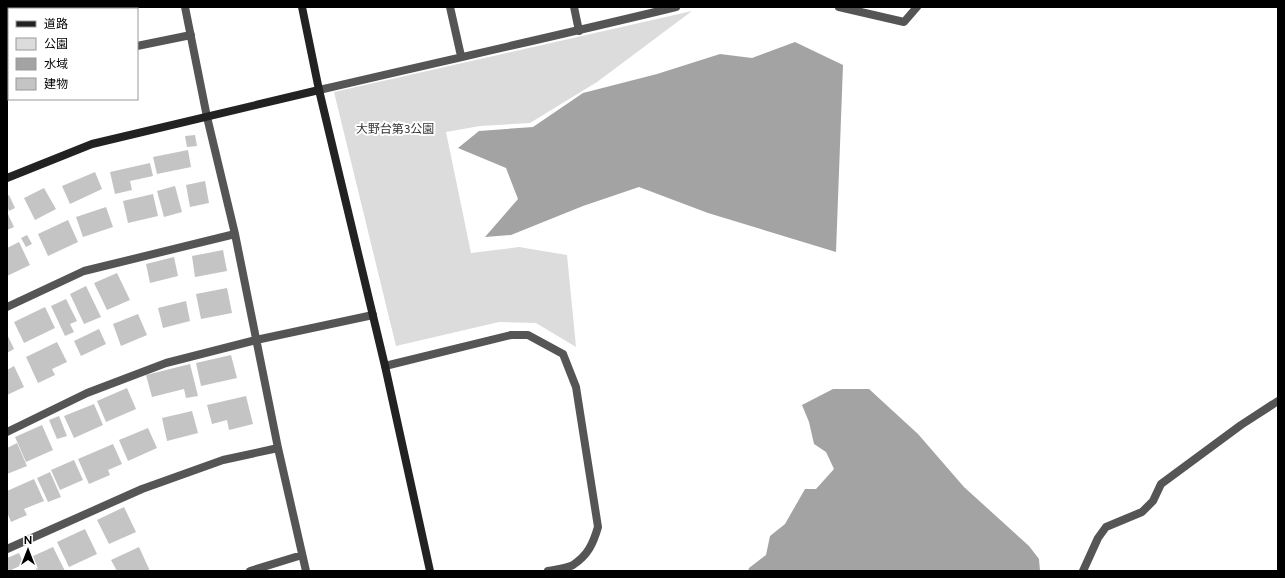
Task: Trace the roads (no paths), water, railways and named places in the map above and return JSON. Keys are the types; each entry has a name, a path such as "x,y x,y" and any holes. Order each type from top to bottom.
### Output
{"street":[{"path":"185,7 207,117 235,234 278,448 306,571"},
{"path":"302,7 319,90 373,315 430,571"},
{"path":"450,7 461,56"},
{"path":"574,7 579,31"},
{"path":"7,178 92,144 461,56 579,31 676,7"},
{"path":"839,7 904,22 917,7"},
{"path":"138,46 191,35"},
{"path":"7,307 84,271 235,234"},
{"path":"7,432 87,393 166,363 256,340 373,315"},
{"path":"384,366 511,335 528,335 563,354 576,387 598,528 593,544 588,552 572,566 548,571"},
{"path":"1083,571 1098,538 1106,527 1142,512 1153,501 1161,484 1241,425 1278,401"},
{"path":"7,549 142,489 223,460 278,448"},
{"path":"250,571 302,555"}],"water":[{"path":"795,42 843,65 836,252 708,213 639,187 583,206 511,235 485,237 518,199 506,168 458,148 479,131 533,127 583,93 657,74 720,54 752,58"},
{"path":"833,389 869,389 918,434 964,487 1029,546 1039,559 1040,571 748,571 749,568 766,555 770,536 785,524 805,489 816,489 834,469 826,452 814,444 809,422 802,405"}],"park label":[{"name":"大野台第3公園","path":"395,129"}]}
